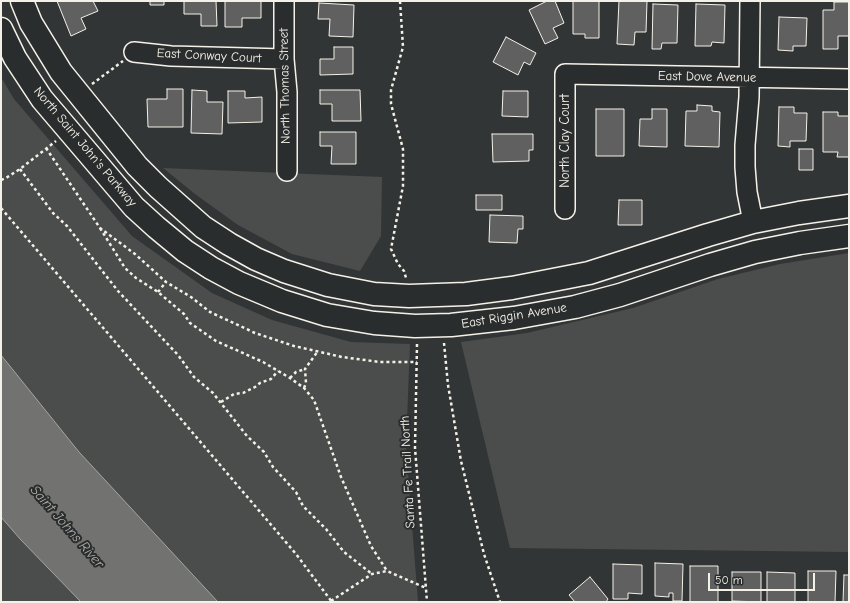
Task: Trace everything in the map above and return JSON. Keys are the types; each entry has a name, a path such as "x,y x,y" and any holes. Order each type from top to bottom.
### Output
{"main road":[{"path":"22,1 31,23 61,72 137,166 158,187 203,227 229,244 256,259 284,271 328,285 389,295 441,296 505,290 613,266 693,239 753,222 799,213 849,206"},
{"name":"North Saint John's Parkway","path":"1,29 15,58 42,99 134,207 185,251"},
{"name":"East Riggin Avenue","path":"185,251 238,283 298,307 343,318 374,323 415,326 443,326 506,319 575,306 620,295 754,252 800,243 849,236"},
{"path":"441,296 443,326"}],"street":[{"name":"North Thomas Street","path":"284,1 284,59 287,92 287,172"},
{"path":"750,1 749,98 744,145 747,192 753,222"},
{"name":"East Conway Court","path":"134,52 171,56 284,59"},
{"name":"East Dove Avenue","path":"565,74 849,79"},
{"name":"North Clay Court","path":"565,74 565,209"}],"path":[{"path":"400,1 403,47 391,90 391,104 403,149 403,186 391,249 398,264 404,271 406,280"},
{"path":"79,94 134,52"},
{"path":"1,180 20,169 68,130"},
{"path":"20,169 53,213 67,226 118,291 178,355 194,377 213,393 247,436 264,452 273,467 296,492 303,506 326,529 344,552 372,574"},
{"path":"1,208 296,554 331,601 372,574 387,571"},
{"path":"100,228 125,268 136,278 158,292 184,314 190,324 216,341 263,362 304,388 314,400 342,477 371,546 387,571 426,588"},
{"path":"158,292 166,282"},
{"path":"443,326 448,385 460,461 484,554 500,602"},
{"name":"Santa Fe Trail North","path":"418,341 415,448 427,602"},
{"path":"304,388 306,383 305,370 318,352"},
{"path":"290,378 296,372 305,370"},
{"path":"221,402 234,394 244,393 255,388 260,383 270,379 278,371"}],"shaded area":[{"path":"1,77 14,99 132,236 212,293 272,320 351,342 410,344 406,446 418,602 1,602"},
{"path":"163,168 382,177 381,236 360,271 292,254 238,225 195,194"},
{"path":"849,253 849,552 510,548 461,342 527,333 633,308 718,279 780,264"}],"water":[{"name":"Saint Johns River","path":"1,355 79,452 218,602 81,602 21,540 1,517"}],"building":[{"path":"57,1 93,1 98,11 81,18 86,29 71,36"},
{"path":"150,1 164,1 164,5 150,5"},
{"path":"184,1 216,1 217,26 201,26 201,14 184,14"},
{"path":"225,1 261,1 261,18 242,18 242,27 225,27"},
{"path":"547,1 555,1 564,23 553,28 558,38 545,44 529,10"},
{"path":"573,1 599,1 599,38 585,38 585,34 573,34"},
{"path":"619,1 647,1 646,32 635,32 634,45 617,44"},
{"path":"834,2 849,2 849,36 838,36 838,49 823,49 823,10 834,10"},
{"path":"319,3 354,5 353,37 329,36 330,19 318,19"},
{"path":"653,4 678,5 677,43 662,43 661,49 652,49"},
{"path":"696,4 725,5 724,43 712,42 711,46 695,46"},
{"path":"779,17 807,18 806,46 793,46 793,51 778,50"},
{"path":"506,37 536,53 530,65 524,62 518,75 493,62"},
{"path":"334,47 353,47 353,74 320,75 320,59 334,59"},
{"path":"167,89 183,89 183,127 148,127 147,99 167,99"},
{"path":"192,90 207,91 207,102 223,102 222,134 191,133"},
{"path":"320,90 360,90 361,121 332,121 332,104 320,104"},
{"path":"228,91 245,91 245,98 262,97 262,122 228,123"},
{"path":"503,91 528,91 528,117 502,116"},
{"path":"697,105 712,106 712,111 720,112 719,147 685,146 686,111 697,111"},
{"path":"779,107 794,107 794,113 807,113 806,141 790,141 790,147 778,146"},
{"path":"596,109 624,109 624,156 596,156"},
{"path":"652,109 667,109 667,147 639,146 640,119 652,119"},
{"path":"823,112 838,112 838,116 849,116 849,157 837,157 838,152 823,152"},
{"path":"320,132 356,132 356,164 331,164 332,146 320,146"},
{"path":"492,134 533,134 533,150 529,150 529,161 493,162"},
{"path":"799,149 813,149 813,170 799,170"},
{"path":"476,195 502,195 502,210 476,210"},
{"path":"619,200 642,200 642,225 618,225"},
{"path":"490,215 523,216 523,229 518,229 517,243 489,242"},
{"path":"655,563 683,564 682,601 673,601 673,593 669,593 669,597 655,596"},
{"path":"613,564 642,565 642,594 628,593 628,599 613,599"},
{"path":"690,566 718,566 718,602 690,602"},
{"path":"808,571 836,571 835,602 808,602"},
{"path":"732,572 761,572 761,602 732,601"},
{"path":"767,572 795,573 795,602 767,602"},
{"path":"844,575 849,575 849,602 843,602"},
{"path":"590,577 608,599 606,602 575,602 569,595"}]}
